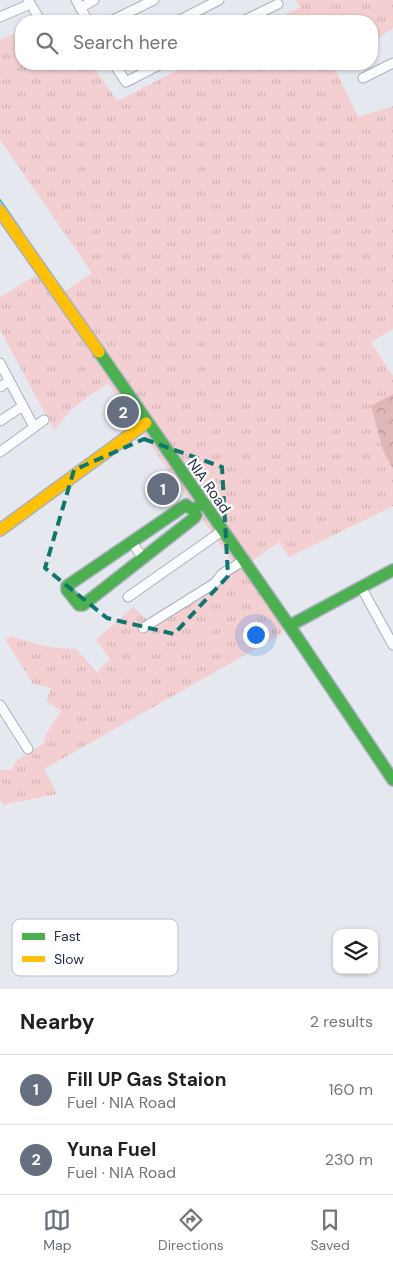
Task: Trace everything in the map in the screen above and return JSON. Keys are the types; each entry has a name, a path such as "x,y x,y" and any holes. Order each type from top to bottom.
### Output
{"street":[{"path":"84,15 78,4 94,0"},
{"path":"123,15 154,0"},
{"path":"190,15 219,0"},
{"path":"0,17 29,2 37,15"},
{"path":"256,15 279,5"},
{"path":"363,78 393,63"},
{"path":"118,70 126,82 149,70"},
{"name":"NIA Road","path":"0,211 146,423 198,507 222,530 393,780"},
{"path":"0,363 34,427"},
{"path":"0,387 9,380"},
{"path":"0,421 23,406"},
{"path":"0,452 44,420"},
{"path":"0,530 146,423"},
{"path":"186,504 198,507 194,518 81,606 67,590 67,586 186,504"},
{"path":"128,597 222,530"},
{"path":"132,542 142,557"},
{"path":"143,628 215,583 222,574 243,561"},
{"path":"289,626 393,570"},
{"path":"361,587 393,645"},
{"path":"0,705 28,749"}],"highlighted area":[{"path":"144,439 222,467 228,576 174,634 107,618 45,568 74,470"}],"green space":[{"path":"296,0 393,0 393,28 378,38 378,15 285,15 300,7"},
{"path":"15,34 15,70 96,70 117,101 178,70 335,70 358,117 393,106 393,329 371,342 393,376 393,506 289,557 279,542 242,568 282,625 282,634 44,769 57,794 3,805 0,800 0,770 11,770 17,760 44,743 45,736 61,711 46,701 51,688 33,684 5,639 10,636 48,647 76,649 97,672 110,659 96,640 133,607 151,623 237,569 108,383 74,407 54,430 0,330 0,297 38,274 55,298 92,273 0,140 0,40"},
{"path":"393,394 393,469 383,450 371,406"}],"waterway":[{"path":"0,200 22,232"}],"traffic: fast":[{"path":"99,352 295,634 393,780"},
{"path":"193,510 186,505 67,586 67,590 79,605 83,605 194,518 196,515 193,510 203,503"},
{"path":"289,626 393,570"}],"traffic: slow":[{"path":"0,211 99,352"},
{"path":"0,530 146,423"}],"place":[{"name":"Yuna Fuel","path":"123,412"},
{"name":"Fill UP Gas Staion","path":"163,489"}]}
